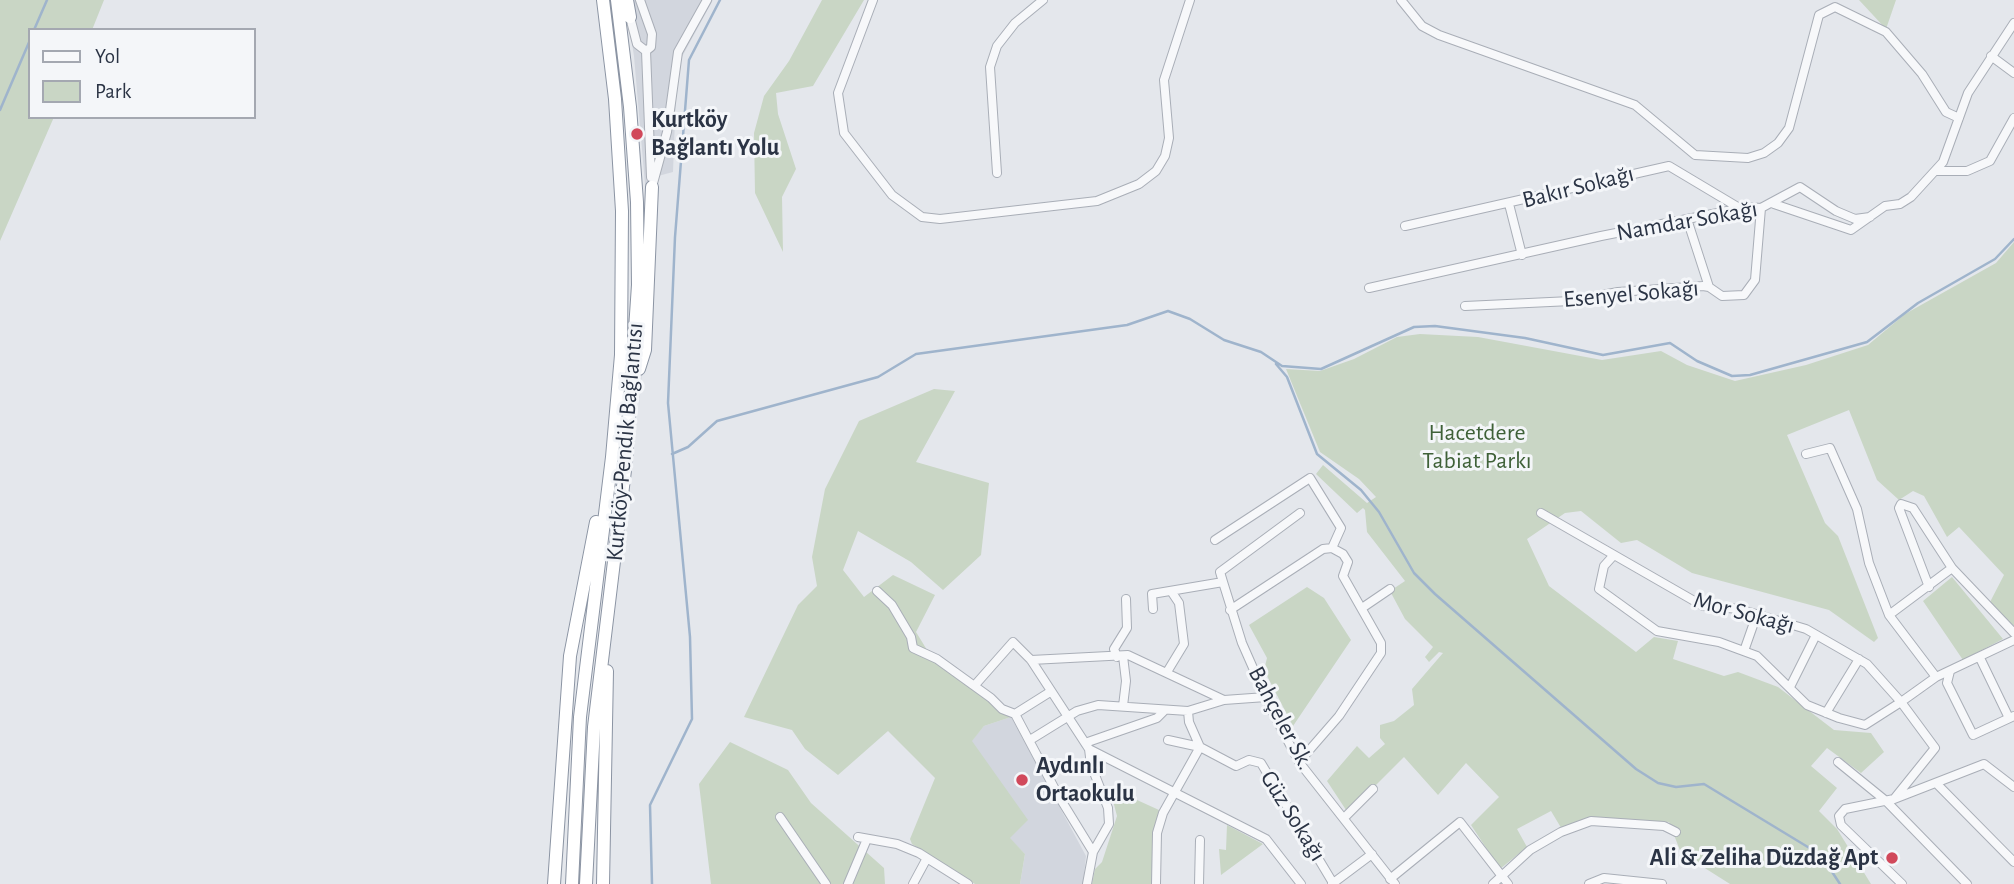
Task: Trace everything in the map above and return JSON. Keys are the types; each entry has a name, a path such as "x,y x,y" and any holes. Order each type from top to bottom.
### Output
{"highway":[{"name":"Kurtköy-Pendik Bağlantısı","path":"572,884 580,717 612,457 621,355 622,211 615,99 603,0"},
{"name":"Kurtköy-Pendik Bağlantısı","path":"586,884 594,727 632,389 638,285 637,202 626,55 617,0"},
{"path":"627,0 630,17"},
{"path":"632,389 645,350 652,187"},
{"path":"554,884 570,656 612,457"},
{"path":"603,884 606,622"},
{"path":"546,884 559,796"}],"street":[{"path":"640,0 653,41 646,51 652,187"},
{"path":"652,187 668,124 678,52 707,0"},
{"path":"873,0 838,93 844,133 892,195 922,217 940,219 1097,201 1139,184 1156,171 1165,156 1169,138 1164,80 1190,0"},
{"path":"997,173 990,67 997,46 1015,23 1043,0"},
{"path":"1401,0 1422,26 1439,35 1636,105 1695,155 1748,158 1778,143 1789,128 1819,15 1835,7 1886,32 1922,74 1946,112 1959,118"},
{"path":"630,17 637,44 646,51"},
{"path":"1774,204 1851,230 1885,206 1900,204 1911,197 1942,162 1968,93 2014,23"},
{"path":"1991,56 2014,73"},
{"path":"1936,171 1967,171 1990,161 2014,118"},
{"path":"650,121 668,124"},
{"name":"Bakır Sokağı","path":"1405,226 1669,166 1741,209"},
{"name":"Namdar Sokağı","path":"1369,288 1687,219 1761,208 1774,204 1800,187 1836,211 1855,219 1870,217"},
{"path":"1509,204 1522,255"},
{"name":"Esenyel Sokağı","path":"1465,306 1571,300 1618,292 1709,287 1722,296 1744,295 1755,280 1761,208"},
{"path":"1687,219 1709,287"},
{"path":"1806,454 1829,448 1857,509 1869,563 1889,615 1936,677"},
{"path":"1215,540 1310,478 1341,528 1332,548"},
{"path":"1929,587 1899,508 1901,504 1913,508 1952,568 2014,633"},
{"name":"Bahçeler Sk.","path":"1300,513 1220,572 1230,610 1266,697 1299,762 1392,881"},
{"name":"Mor Sokağı","path":"1541,513 1703,606 1757,614 1806,629 1859,659 1901,702 1935,748 1890,800"},
{"path":"1230,610 1323,549 1332,548 1343,554 1348,562 1343,576 1381,643 1381,653 1339,716 1299,762"},
{"path":"1613,556 1604,566 1599,589 1638,619 1657,631 1719,642 1757,656 1807,705 1865,725 1936,677 2014,640"},
{"path":"1889,615 1952,568"},
{"path":"1153,609 1152,593 1223,582"},
{"path":"1362,608 1390,589"},
{"path":"877,591 892,605 914,648 937,659 975,685 1002,709 1015,715 1058,795 1093,852"},
{"path":"1167,672 1184,643 1179,603 1171,591"},
{"path":"1123,706 1126,681 1120,657 1114,649 1127,628 1126,599"},
{"path":"1744,651 1757,614"},
{"path":"1790,687 1816,635"},
{"path":"975,685 1013,642 1031,660 1087,746 1091,765 1108,808 1109,824 1093,852 1087,884"},
{"path":"1031,660 1139,658 1224,700"},
{"path":"1950,671 1947,683 1973,735 2012,717 1980,658"},
{"path":"1826,713 1859,659"},
{"path":"1015,715 1050,692"},
{"path":"1030,740 1067,717 1098,705 1188,711 1224,700 1266,697"},
{"path":"1087,746 1157,718 1165,710"},
{"path":"1156,884 1157,833 1174,793 1200,747 1189,722 1188,711"},
{"name":"Güz Sokağı","path":"1168,740 1200,747 1236,766 1249,760 1261,763 1333,883"},
{"path":"1087,746 1174,793 1239,822 1266,839 1301,884"},
{"path":"1838,762 1890,800 1967,884"},
{"path":"1902,884 1841,825 1839,816 1845,809 1890,800 1984,764 2014,787"},
{"path":"1936,783 2014,862"},
{"path":"1344,818 1373,789"},
{"path":"780,817 826,884"},
{"path":"1493,884 1530,850 1561,832 1591,821 1664,826 1676,832"},
{"path":"1392,881 1460,822 1508,884"},
{"path":"855,884 848,884 863,838 897,844 927,858 968,884"},
{"path":"1199,884 1200,840"},
{"path":"1333,883 1372,854"},
{"path":"913,884 927,858"},
{"path":"1589,884 1604,878 1662,884"}],"shaded area":[{"path":"625,0 713,0 677,66 673,172 658,176 639,408 646,196 634,56"},
{"path":"1011,717 1086,856 1083,884 1020,884 1025,854 1010,839 971,741 984,726"}],"green space":[{"path":"0,0 104,0 93,28 28,28 28,119 53,119 0,241"},
{"path":"822,0 864,0 813,86 776,93 778,114 796,169 782,197 783,252 755,193 754,133 764,96 789,61"},
{"path":"1859,0 1896,0 1886,29"},
{"name":"Hacetdere Tabiat Parkı","path":"2014,242 2014,626 1990,602 2004,575 1959,527 1947,537 1924,496 1913,491 1899,500 1877,480 1849,410 1787,435 1825,523 1838,536 1878,638 1874,642 1829,610 1692,573 1637,540 1621,543 1581,511 1565,513 1527,539 1549,586 1636,652 1654,637 1678,641 1673,659 1724,676 1738,672 1778,687 1834,730 1871,733 1884,752 1861,773 1827,748 1811,766 1837,788 1819,811 1837,829 1871,884 1730,884 1681,853 1669,822 1593,818 1563,831 1551,811 1517,829 1527,847 1500,869 1471,825 1499,797 1466,763 1438,795 1404,757 1348,813 1327,781 1357,746 1369,758 1385,744 1380,738 1380,725 1394,721 1414,705 1412,689 1443,653 1439,652 1429,662 1425,657 1433,647 1405,619 1390,591 1405,581 1367,532 1365,510 1363,508 1357,513 1316,474 1323,465 1367,503 1376,497 1359,479 1320,452 1286,369 1320,371 1354,359 1397,337 1420,334 1478,337 1602,360 1661,351 1687,365 1735,381 1806,365 1868,345 1905,314 1996,263"},
{"path":"934,389 955,391 916,462 989,483 981,555 943,590 911,562 858,531 843,570 864,597 893,575 935,595 916,632 935,663 1011,717 984,726 972,741 1028,820 1010,838 1025,854 1020,884 975,884 912,844 910,839 935,778 888,731 838,775 805,749 792,730 744,717 798,605 817,586 812,557 825,489 859,421"},
{"path":"1952,577 2003,639 1963,660 1923,601"},
{"path":"1307,587 1324,598 1351,640 1293,726 1264,670 1267,658 1249,625"},
{"path":"730,742 788,770 811,803 884,868 885,884 711,884 699,784"},
{"path":"1126,795 1159,810 1154,837 1152,884 1092,884 1095,869 1102,862 1117,816 1112,797"},
{"path":"1227,825 1263,844 1221,875 1219,849 1226,850"}],"waterway":[{"path":"35,28 47,0"},
{"path":"652,884 650,805 692,719 690,637 668,403 675,237 689,60 720,0"},
{"path":"0,110 28,45"},
{"path":"672,454 688,447 717,421 878,377 916,354 1127,325 1168,311 1190,319 1224,340 1261,352 1282,366 1321,369 1414,327 1435,326 1525,338 1603,355 1670,343 1697,361 1732,376 1750,375 1867,342 1918,303 1995,259 2014,239"},
{"path":"1276,364 1287,377 1317,454 1361,490 1379,512 1414,573 1435,594 1636,769 1658,783 1676,787 1704,784 1821,855 1840,884"}],"place":[{"name":"Kurtköy Bağlantı Yolu","path":"637,134"},
{"name":"Aydınlı Ortaokulu","path":"1022,780"},
{"name":"Ali & Zeliha Düzdağ Apt","path":"1892,858"}]}
